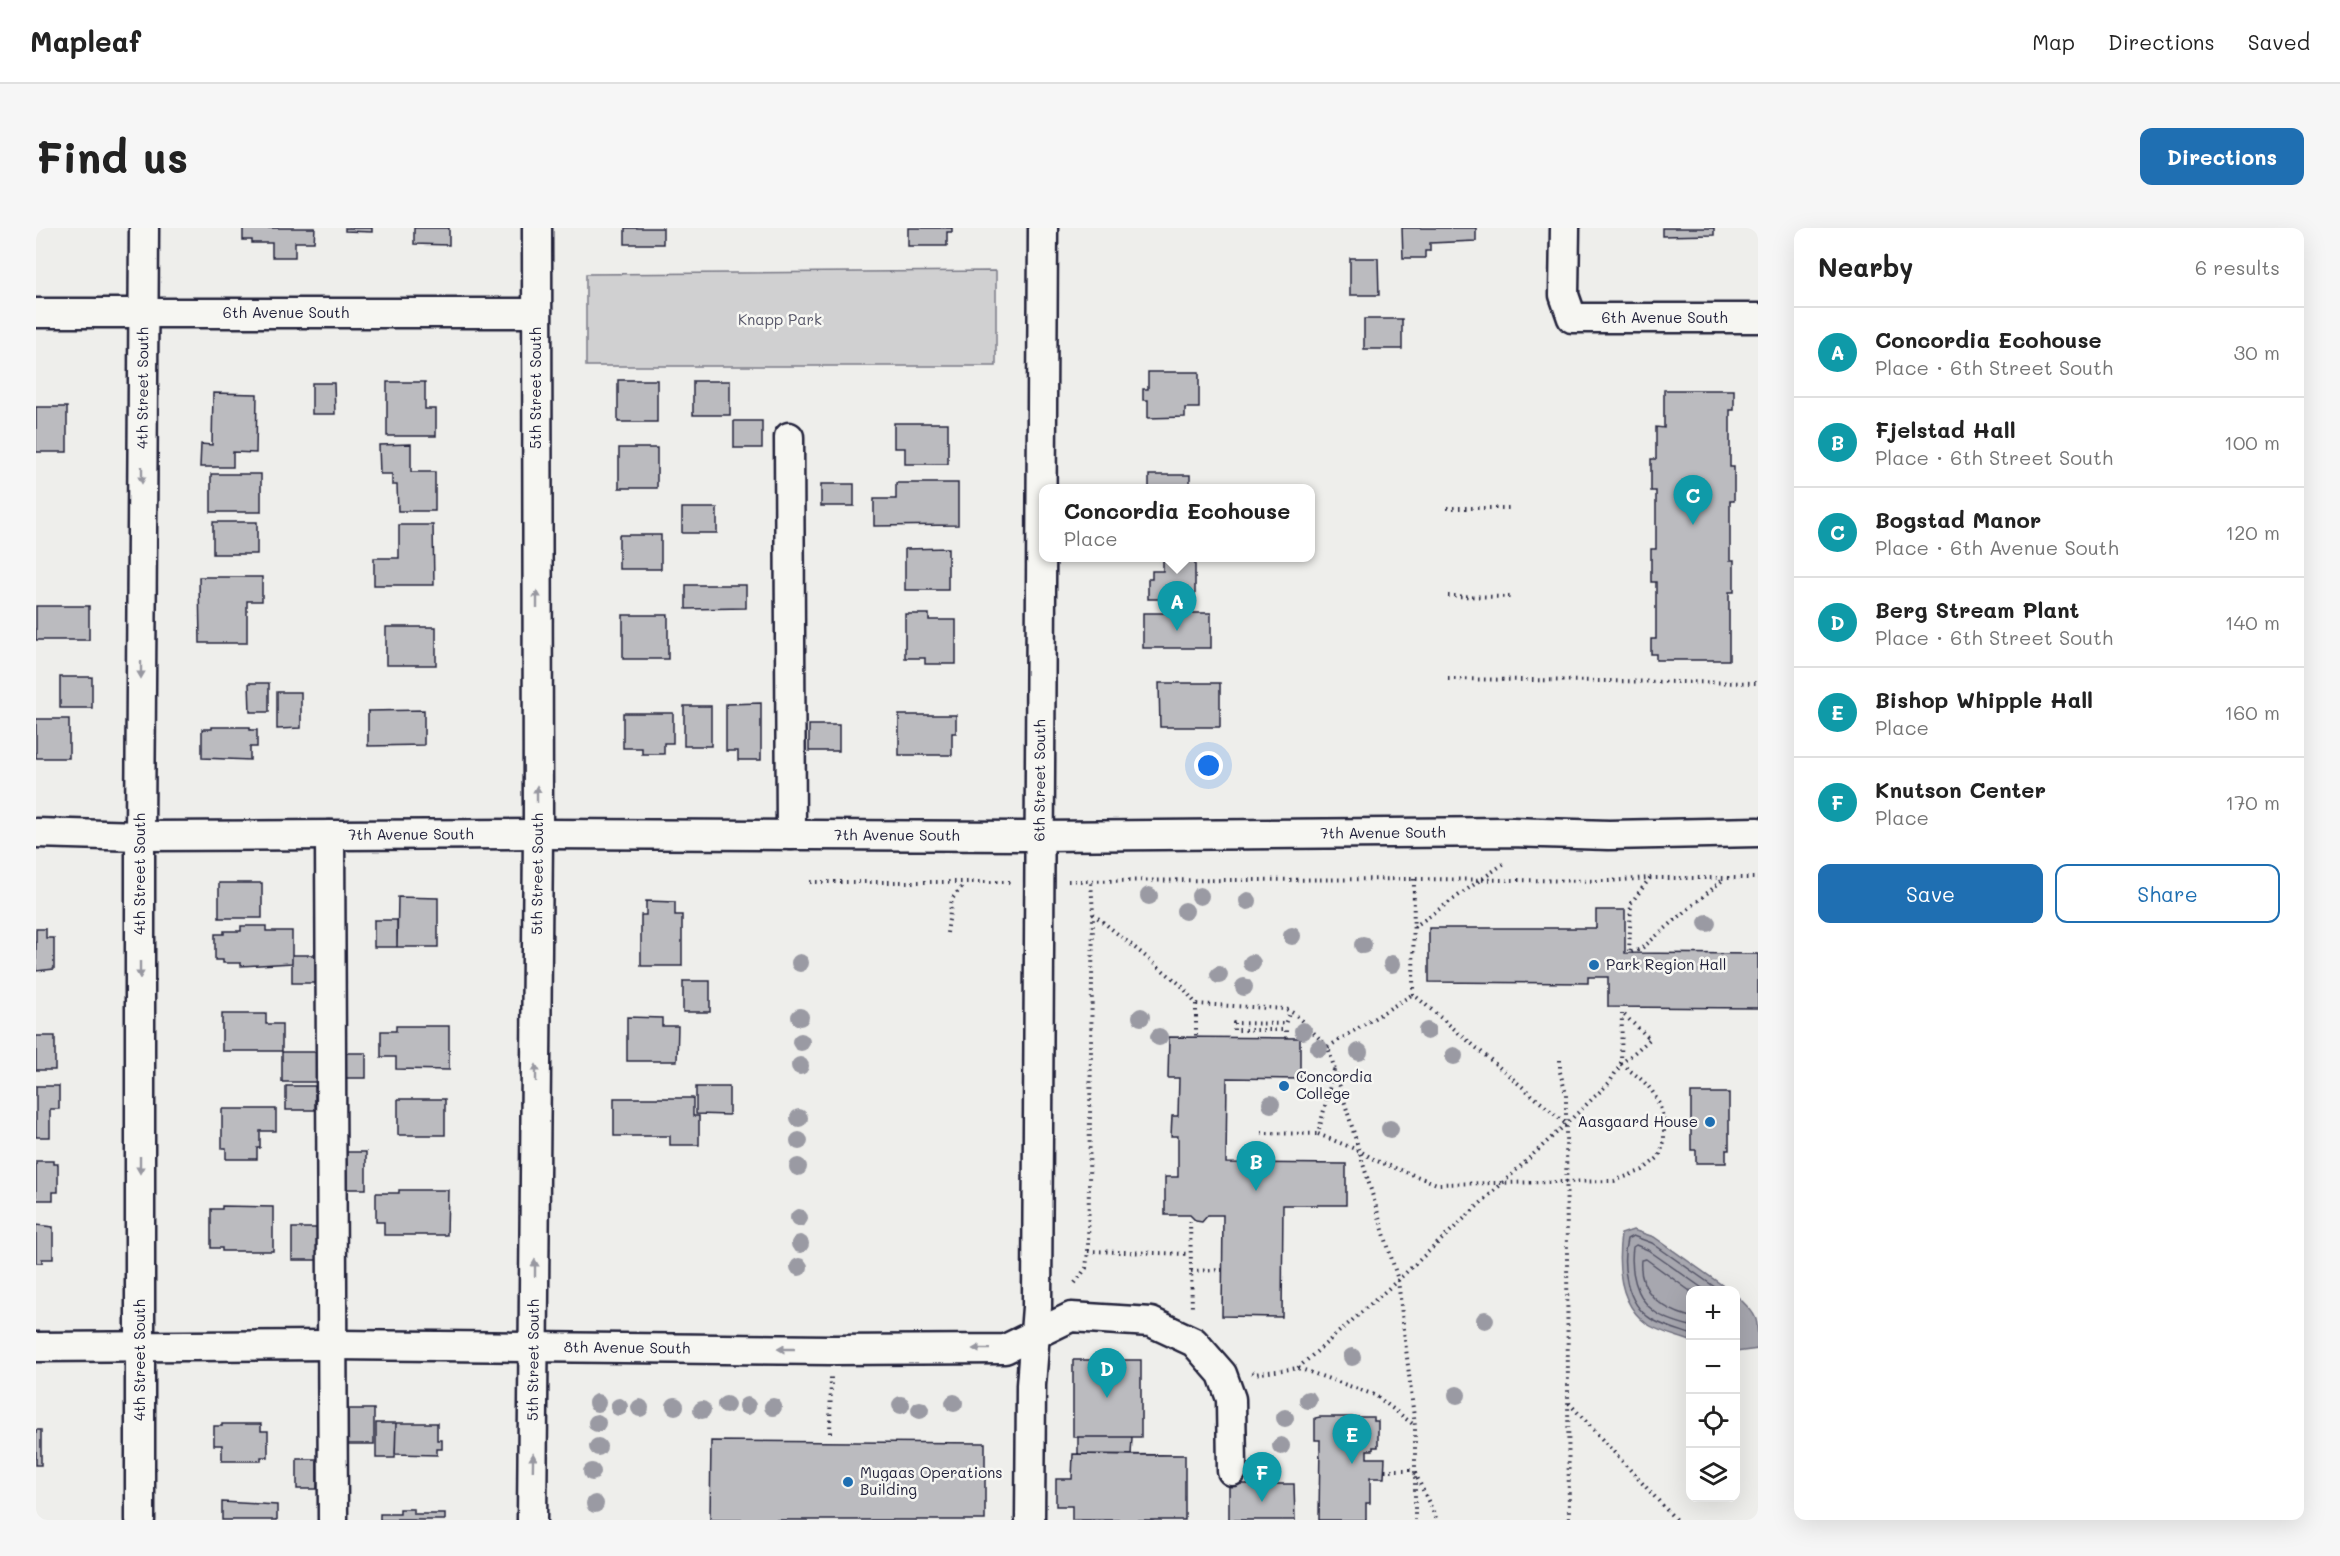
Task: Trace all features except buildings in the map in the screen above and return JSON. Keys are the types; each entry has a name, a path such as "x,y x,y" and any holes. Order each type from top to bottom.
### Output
{"street":[{"name":"4th Street South","path":"140,1520 140,836 144,228"},
{"name":"5th Street South","path":"532,1520 538,834 537,228"},
{"name":"6th Street South","path":"1041,484 1043,228"},
{"name":"6th Avenue South","path":"1565,228 1564,295 1572,318 1758,318"},
{"name":"6th Avenue South","path":"36,313 536,313"},
{"path":"789,437 791,835"},
{"name":"6th Street South","path":"1030,1520 1031,1385 1035,1334 1041,562"},
{"name":"7th Avenue South","path":"36,833 140,836 538,834 1039,836 1502,832 1609,835 1758,832"},
{"path":"330,835 333,1520"},
{"name":"8th Avenue South","path":"36,1347 333,1345 831,1350 1005,1349 1071,1317 1151,1322 1194,1342 1222,1374 1231,1399 1232,1472"}],"path":[{"path":"1447,508 1513,508"},
{"path":"1448,596 1513,597"},
{"path":"1448,679 1758,683"},
{"path":"1413,927 1512,858"},
{"path":"1650,878 1631,903 1629,953 1641,950 1726,878"},
{"path":"810,882 965,884 1040,880 1608,881 1650,878 1758,878"},
{"path":"1414,879 1413,994 1566,1124"},
{"path":"1075,1283 1086,1268 1088,1251 1093,915 1091,881"},
{"path":"947,933 952,899 965,884"},
{"path":"1093,915 1181,986 1196,1004 1196,1037"},
{"path":"1328,1047 1413,994"},
{"path":"1196,1004 1286,1009 1328,1047 1398,1280 1415,1426 1415,1520"},
{"path":"1286,1038 1286,1030 1234,1030 1234,1023 1285,1024 1290,1011"},
{"path":"1415,1426 1375,1395 1298,1368 1502,1184 1609,1083 1621,1064 1650,1039 1622,1013 1621,1064"},
{"path":"1560,1060 1560,1072 1566,1094 1569,1520"},
{"path":"1261,1133 1318,1134 1360,1151 1377,1161 1437,1184 1614,1181 1643,1170 1659,1157 1664,1142 1661,1104 1655,1093 1645,1082 1621,1064"},
{"path":"1318,1134 1335,1069"},
{"path":"1664,1122 1682,1122"},
{"path":"1190,1221 1193,1319"},
{"path":"1088,1251 1190,1254"},
{"path":"1191,1271 1222,1270"},
{"path":"830,1434 831,1350"},
{"path":"1569,1403 1676,1520"},
{"path":"1385,1470 1414,1470"},
{"path":"1414,1470 1437,1520"}],"green space":[{"name":"Knapp Park","path":"996,271 996,366 586,366 586,274"}],"water":[{"path":"1633,1230 1654,1237 1723,1286 1686,1286 1686,1340 1662,1332 1647,1324 1630,1305 1620,1271 1621,1234"},
{"path":"1740,1299 1753,1313 1757,1323 1758,1349 1740,1351"}],"place":[{"name":"Bogstad Manor","path":"1693,525"},
{"name":"Concordia Ecohouse","path":"1177,631"},
{"name":"Park Region Hall","path":"1594,965"},
{"name":"Concordia College","path":"1284,1086"},
{"name":"Aasgaard House","path":"1710,1122"},
{"name":"Fjelstad Hall","path":"1256,1191"},
{"name":"Berg Stream Plant","path":"1107,1398"},
{"name":"Bishop Whipple Hall","path":"1352,1464"},
{"name":"Mugaas Operations Building","path":"848,1482"},
{"name":"Knutson Center","path":"1262,1502"}]}
